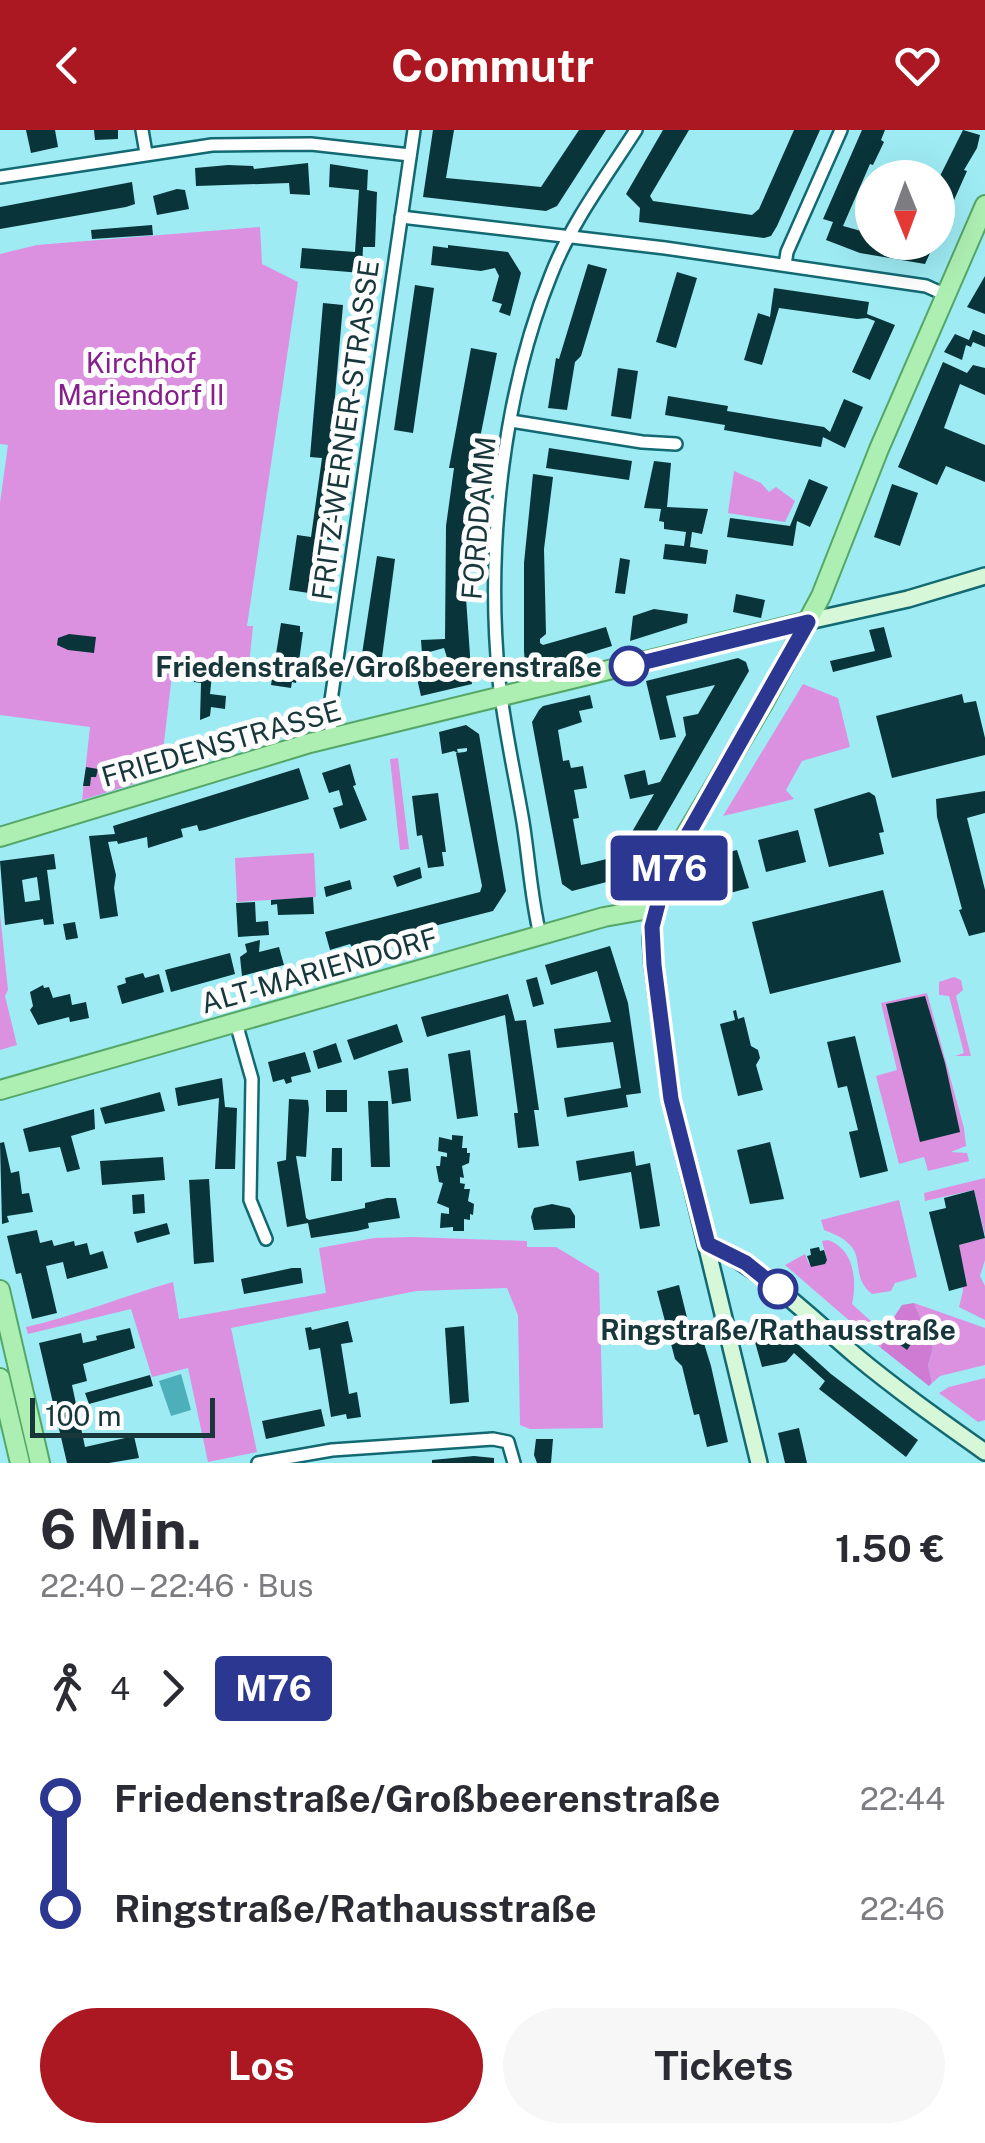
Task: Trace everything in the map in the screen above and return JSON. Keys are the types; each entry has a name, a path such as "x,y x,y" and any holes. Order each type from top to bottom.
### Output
{"main road":[{"path":"758,1463 666,1069 651,936 655,908 682,841 808,622 985,206"},
{"path":"808,622 985,576"},
{"name":"FRIEDENSTRASSE","path":"4,834 332,738 808,622"},
{"name":"ALT-MARIENDORF","path":"0,1090 604,917 655,908"},
{"path":"708,1244 755,1270 908,1398 985,1452"},
{"path":"0,1290 40,1463"},
{"path":"0,1378 20,1463"}],"street":[{"path":"142,130 146,153"},
{"name":"FRITZ-WERNER-STRASSE","path":"332,738 329,714 414,130"},
{"name":"FORDDAMM","path":"540,935 501,696 493,595 500,500 511,421 529,338 551,274 636,130"},
{"path":"784,265 841,130"},
{"path":"0,177 212,145 322,144 410,155"},
{"path":"401,217 784,265 926,286 946,295"},
{"path":"511,421 676,444"},
{"path":"236,1023 252,1078 250,1200 266,1239"},
{"path":"258,1463 366,1446 493,1439 508,1442 514,1463"}],"green space":[{"name":"Kirchhof Mariendorf II","path":"260,227 262,264 298,282 247,626 253,626 249,665 174,658 160,776 82,800 90,727 0,715 0,503 8,445 0,444 0,254 37,245"},
{"path":"734,471 761,483 769,492 776,487 795,501 785,522 728,513"},
{"path":"803,684 838,698 850,747 802,761 786,790 794,799 723,816"},
{"path":"398,758 409,849 400,850 390,759"},
{"path":"314,853 316,897 237,902 235,858"},
{"path":"0,914 8,990 5,996 17,1045 0,1050"},
{"path":"954,977 961,980 963,990 956,996 971,1056 955,1056 964,1053 949,996 939,995 939,982"},
{"path":"927,993 964,1128 966,1146 951,1152 967,1153 969,1161 928,1171 924,1157 899,1164 876,1076 897,1070 881,1003"},
{"path":"985,1178 985,1235 974,1190 925,1201 924,1193"},
{"path":"899,1200 917,1277 895,1283 891,1291 872,1294 860,1277 850,1245 824,1230 821,1220"},
{"path":"374,1238 527,1241 527,1247 556,1247 599,1273 603,1428 530,1429 520,1425 518,1315 507,1288 416,1291 231,1328 257,1452 208,1462 188,1368 152,1377 131,1309 28,1334 26,1327 173,1282 179,1319 326,1293 319,1248"},
{"path":"985,1238 980,1276 985,1286 985,1320 959,1307 963,1291 958,1251 959,1245"},
{"path":"822,1241 837,1244 849,1259 854,1277 852,1304 884,1333 881,1348 785,1265 805,1254 809,1264 827,1260"},
{"path":"914,1303 985,1328 985,1365 940,1376 932,1383 928,1365 933,1348"},
{"path":"985,1378 985,1420 978,1422 939,1393 949,1387"}],"shaded area":[{"path":"914,1303 933,1348 928,1365 932,1383 929,1386 881,1348 884,1333 906,1349 916,1338 892,1320 902,1305"}],"water":[{"path":"181,1374 191,1410 171,1416 159,1381"}],"building":[{"path":"26,130 55,130 58,147 31,153"},
{"path":"94,130 118,130 118,139 95,140"},
{"path":"433,130 454,130 446,178 541,187 579,130 606,130 557,206 546,211 423,197"},
{"path":"663,130 689,130 650,196 653,201 752,215 759,209 794,130 820,130 777,226 771,236 764,238 639,222 640,208 626,194"},
{"path":"862,130 885,130 875,160 855,160 855,198 843,226 855,229 855,251 826,240 833,222 823,219"},
{"path":"963,130 980,135 955,198 955,160 948,160"},
{"path":"308,163 310,195 290,194 289,183 196,186 195,168 228,165 254,169"},
{"path":"330,164 368,170 367,190 377,192 375,247 363,247 362,273 300,268 302,248 355,252 359,190 329,187"},
{"path":"132,182 135,204 0,229 0,207"},
{"path":"185,190 189,209 157,215 153,196"},
{"path":"152,225 153,235 92,239 91,230"},
{"path":"433,246 508,252 521,273 510,316 499,312 502,304 492,301 499,276 495,268 481,271 431,265"},
{"path":"588,264 607,269 581,356 575,362 567,410 548,408 556,358 559,359"},
{"path":"677,272 697,278 676,348 656,342"},
{"path":"985,276 985,314 967,307"},
{"path":"415,285 434,288 413,433 394,430"},
{"path":"774,288 869,302 867,314 895,325 870,380 852,372 875,321 867,318 779,308 762,365 744,360 758,313 770,317"},
{"path":"323,303 343,305 329,465 342,466 331,540 317,538 309,593 289,590 297,535 311,537 322,458 310,457"},
{"path":"973,330 985,335 985,347 973,342 971,347 966,345 962,360 944,352 955,334 969,340"},
{"path":"471,348 497,353 475,463 468,527 466,598 472,684 421,696 416,674 448,668 449,664 444,648 422,654 421,640 445,639 446,526 454,468 449,468"},
{"path":"943,362 967,373 973,365 985,368 985,395 960,384 944,428 985,445 985,482 946,466 937,485 898,467"},
{"path":"618,368 638,371 631,419 611,416"},
{"path":"668,396 728,406 727,411 824,427 830,432 844,399 863,407 845,448 823,437 821,447 665,415"},
{"path":"549,448 632,461 629,480 546,468"},
{"path":"654,461 671,463 667,507 708,509 702,534 692,532 690,547 708,550 706,564 663,559 665,544 684,546 686,532 664,529 664,522 659,521 661,509 644,508"},
{"path":"533,474 553,477 544,549 546,634 540,643 606,627 612,646 530,671 525,665 524,651 524,563"},
{"path":"809,479 828,487 810,527 797,521 793,546 727,537 730,518 790,526"},
{"path":"892,484 918,493 900,546 874,537"},
{"path":"377,556 395,559 381,665 363,663 362,654"},
{"path":"620,558 630,560 625,594 615,593"},
{"path":"736,594 765,600 761,618 733,612"},
{"path":"654,609 688,614 687,623 630,641 633,616"},
{"path":"281,623 300,626 303,632 296,683 292,682 291,688 271,685"},
{"path":"884,627 892,657 833,672 830,661 875,651 869,630"},
{"path":"69,634 96,637 94,653 57,645 58,638"},
{"path":"738,658 746,662 749,671 635,868 626,877 572,891 562,884 532,722 539,710 590,695 593,708 579,711 582,722 558,730 563,761 569,760 571,768 583,766 587,788 574,790 579,818 573,819 581,865 618,856 654,794 630,799 624,775 645,770 648,785 660,782 686,735 683,717 698,714 715,685 666,696 676,737 660,740 646,681"},
{"path":"193,661 223,662 221,673 208,674 212,675 210,694 226,696 225,709 211,707 210,716 200,720 201,683 194,682"},
{"path":"962,694 964,703 976,701 985,755 892,778 876,716"},
{"path":"466,725 479,734 506,891 493,911 330,950 325,932 480,892 458,753 442,754 439,732"},
{"path":"350,764 356,785 353,786 367,820 340,829 333,808 343,805 339,790 329,793 322,773"},
{"path":"86,767 98,769 90,786 83,786"},
{"path":"299,768 309,799 205,830 199,831 197,825 181,829 183,837 148,848 147,837 118,844 108,842 116,875 118,916 100,919 89,836 115,834 113,826"},
{"path":"985,791 985,813 967,818 985,890 985,932 969,936 959,910 962,909 937,817 936,799"},
{"path":"869,792 875,796 884,832 879,833 884,854 829,867 814,809"},
{"path":"438,793 446,852 442,852 444,866 428,868 422,835 417,836 412,796"},
{"path":"798,830 806,862 766,872 758,840"},
{"path":"737,850 749,888 726,894 716,855"},
{"path":"54,854 56,869 47,870 54,924 44,925 43,919 5,925 0,861","holes":["37,877 40,900 25,902 22,880"]},
{"path":"420,867 422,878 397,887 393,876"},
{"path":"350,880 352,889 326,897 324,887"},
{"path":"883,890 901,962 770,994 752,922"},
{"path":"313,897 314,914 278,915 277,904 271,905 271,900"},
{"path":"255,902 256,922 268,921 269,935 238,937 236,903"},
{"path":"75,922 78,938 66,940 63,924"},
{"path":"260,940 259,952 279,947 284,965 242,976 240,957 247,952 245,944"},
{"path":"610,946 628,1003 641,1093 626,1095 628,1107 567,1117 564,1098 621,1088 613,1042 557,1048 554,1029 611,1022 597,971 551,985 545,965"},
{"path":"230,953 235,974 171,992 165,970"},
{"path":"143,973 145,978 159,974 164,992 122,1004 117,986 126,983 125,978"},
{"path":"537,977 544,1004 533,1007 526,980"},
{"path":"43,985 49,987 53,998 70,994 72,1005 86,1002 89,1018 70,1022 69,1017 38,1025 30,1010 30,992"},
{"path":"508,994 515,1021 526,1020 539,1110 534,1110 539,1146 518,1148 514,1113 518,1113 505,1015 427,1037 421,1017"},
{"path":"925,996 960,1132 920,1142 886,1004"},
{"path":"736,1010 738,1019 744,1017 751,1046 758,1050 760,1058 756,1065 763,1090 738,1096 720,1024 735,1020"},
{"path":"397,1024 403,1042 354,1060 347,1040"},
{"path":"855,1036 888,1171 860,1178 849,1132 858,1130 847,1086 838,1088 827,1042"},
{"path":"336,1043 342,1062 318,1069 313,1051"},
{"path":"470,1050 478,1116 457,1119 448,1054"},
{"path":"305,1052 311,1072 291,1077 292,1082 286,1084 284,1079 273,1082 268,1062"},
{"path":"408,1068 411,1101 392,1104 388,1071"},
{"path":"222,1078 225,1107 237,1108 235,1169 215,1169 219,1098 178,1106 175,1088"},
{"path":"326,1090 347,1090 347,1112 326,1112"},
{"path":"160,1092 165,1111 105,1124 100,1108"},
{"path":"289,1099 308,1100 306,1157 296,1156 306,1218 365,1208 365,1203 396,1198 400,1218 368,1223 369,1228 357,1231 311,1238 308,1223 287,1227 277,1162 286,1160"},
{"path":"368,1101 388,1101 390,1167 371,1167"},
{"path":"94,1109 95,1129 71,1136 80,1169 67,1172 60,1147 29,1152 23,1129"},
{"path":"452,1135 463,1136 462,1148 470,1153 469,1163 462,1166 464,1178 460,1177 464,1189 470,1189 468,1201 474,1204 470,1220 464,1219 464,1231 440,1228 441,1213 449,1214 449,1208 437,1203 443,1183 439,1182 436,1166 440,1166 441,1156 447,1157 447,1153 438,1151 439,1137 452,1140"},
{"path":"4,1142 11,1173 19,1171 22,1194 29,1193 33,1212 7,1216 9,1222 2,1224 0,1143"},
{"path":"770,1142 784,1199 750,1204 737,1150"},
{"path":"332,1148 342,1148 342,1181 331,1181"},
{"path":"634,1151 636,1166 650,1163 660,1226 640,1229 631,1172 579,1181 576,1161"},
{"path":"163,1157 165,1180 102,1185 100,1161"},
{"path":"209,1179 214,1262 194,1264 189,1180"},
{"path":"974,1190 985,1238 959,1245 967,1286 949,1291 929,1212 946,1208 944,1198"},
{"path":"144,1194 145,1213 133,1214 132,1195"},
{"path":"552,1204 570,1208 575,1228 534,1230 534,1208"},
{"path":"167,1223 170,1234 137,1243 134,1232"},
{"path":"37,1230 40,1243 52,1240 54,1246 74,1241 75,1246 87,1243 90,1255 103,1251 108,1268 67,1279 63,1262 46,1266 57,1313 32,1319 7,1236"},
{"path":"819,1247 827,1260 811,1267 807,1256 811,1255 810,1249"},
{"path":"301,1268 303,1283 244,1294 241,1279"},
{"path":"679,1285 693,1342 703,1340 728,1442 707,1447 682,1366 675,1359 657,1291"},
{"path":"892,1320 916,1337 907,1350 884,1333"},
{"path":"348,1321 353,1342 341,1344 349,1394 357,1392 361,1417 347,1419 346,1414 331,1417 320,1348 309,1350 305,1328 312,1330"},
{"path":"464,1326 469,1402 450,1404 445,1328"},
{"path":"130,1328 135,1348 83,1364 87,1381 72,1385 85,1447 134,1436 139,1458 67,1463 39,1343 81,1333 83,1343"},
{"path":"780,1328 831,1374 918,1440 906,1457 819,1389 825,1381 794,1353 786,1362 762,1367 755,1342 771,1339"},
{"path":"150,1375 153,1386 89,1404 85,1393"},
{"path":"321,1409 325,1426 266,1439 262,1421"},
{"path":"799,1428 807,1463 785,1463 778,1433"},
{"path":"536,1439 553,1439 551,1463 537,1463"},
{"path":"494,1458 494,1463 432,1463 432,1460"}],"bus line":[{"name":"M76","path":"629,666 808,622 682,841 666,873 651,936 671,1099 708,1244 746,1263 778,1289"}],"place":[{"name":"Friedenstraße/Großbeerenstraße","path":"629,666"},
{"name":"Ringstraße/Rathausstraße","path":"778,1289"}]}
